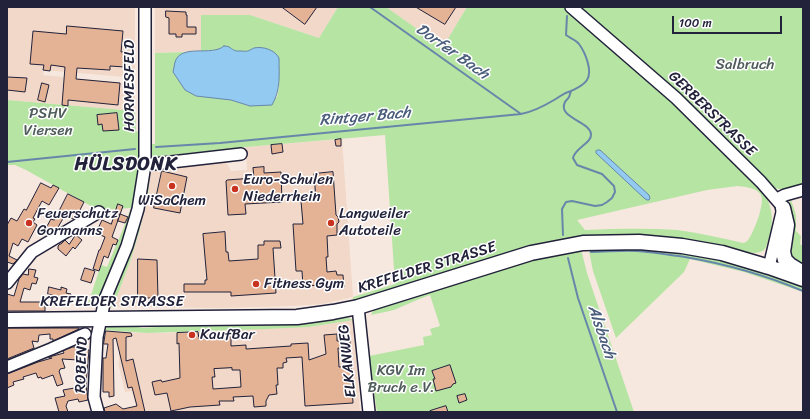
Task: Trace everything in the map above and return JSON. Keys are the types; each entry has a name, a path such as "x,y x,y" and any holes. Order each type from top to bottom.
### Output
{"main road":[{"path":"780,203 787,225 783,252 785,260 803,273"},
{"name":"KREFELDER STRASSE","path":"7,320 297,317 358,307 531,254 583,243 639,242 682,246 722,253 769,266 803,279"}],"street":[{"name":"HORMESFELD","path":"101,320 105,299 127,246 138,209 146,162 145,7"},
{"name":"GERBERSTRASSE","path":"571,7 676,98 756,177 780,203"},
{"path":"146,162 241,154"},
{"path":"769,266 780,203 785,195 803,190"},
{"path":"7,283 32,252 99,212"},
{"name":"ELKANWEG","path":"358,307 369,412"},
{"name":"ROBEND","path":"98,412 94,397 94,383 97,337 101,320"},
{"path":"7,367 84,334"}],"shaded area":[{"path":"7,7 135,7 135,78 44,70 43,75 135,84 135,111 7,100"},
{"path":"155,7 338,7 319,38 250,15 201,15 201,51 155,53"},
{"path":"386,7 467,7 443,47"},
{"path":"342,139 353,297 322,304 292,306 223,308 113,307 131,259 143,218 150,175 154,167 225,160 231,171 247,170 246,147"},
{"path":"354,320 360,412 137,412 132,391 125,392 118,363 119,332 166,333 309,327"}],"green space":[{"path":"338,7 386,7 443,47 467,7 565,7 652,82 715,142 765,193 770,205 772,217 770,234 766,247 763,251 755,253 621,237 353,302 353,297 395,284 385,135 246,147 152,157 148,194 140,229 131,259 113,307 109,307 109,298 125,261 148,144 155,144 155,53 186,52 179,56 173,72 179,81 196,96 231,100 250,106 277,97 279,87 279,58 253,48 248,52 236,51 224,46 218,50 201,51 201,15 250,15 319,38","holes":["738,186 751,188 757,191 761,195 762,199 762,205 753,231 748,240 743,243 677,230 585,230 577,220 707,190"]},
{"name":"Salbruch","path":"577,7 803,7 803,186 786,190 773,188 659,78"},
{"name":"PSHV Viersen","path":"7,100 135,111 138,145 142,145 134,212 97,307 87,307 101,265 107,267 131,208 98,210 26,170 15,165 7,165"},
{"path":"791,200 796,215 796,231 801,236 800,244 803,246 803,268 791,258 789,248 788,204"},
{"path":"635,247 691,253 746,266 803,285 803,292 744,272 690,259 684,272 616,338 593,271 589,248"},
{"name":"KGV Im Bruch e.V.","path":"580,250 634,412 377,412 369,356 424,345 423,337 432,335 430,329 440,326 430,295 394,310 371,315 375,307 497,266"},
{"path":"348,318 354,320 309,327 147,333 105,330 109,325 125,324 142,328 157,327 172,323 277,322"}],"water":[{"path":"224,46 228,46 236,51 248,51 254,48 265,48 277,55 279,58 279,82 277,93 272,105 250,106 231,100 196,96 185,90 173,72 178,56 190,51 219,49"},
{"path":"600,150 649,195 649,200 644,198 596,153"}],"building":[{"path":"282,7 317,7 305,24"},
{"path":"416,7 456,7 445,24"},
{"path":"166,11 186,12 187,27 196,27 196,34 182,34 182,37 176,37 176,34 169,34 169,18 166,17"},
{"path":"67,26 123,31 121,52 127,52 125,67 110,66 110,70 77,68 76,79 120,83 118,105 68,100 68,106 62,105 65,67 51,65 50,71 43,70 44,65 30,64 33,31 66,34"},
{"path":"7,77 27,78 25,92 7,90"},
{"path":"42,83 49,85 45,102 38,100"},
{"path":"117,113 119,130 103,131 102,124 98,125 97,115"},
{"path":"341,139 341,146 336,146 335,140"},
{"path":"282,144 283,152 272,154 271,145"},
{"path":"264,167 264,173 281,172 282,202 245,204 246,214 228,215 226,181 254,178 253,168"},
{"path":"162,171 187,177 180,213 154,208"},
{"path":"333,172 336,215 339,222 337,224 337,235 327,236 327,272 336,271 337,275 343,275 344,287 325,288 325,285 303,286 302,271 296,271 293,224 303,224 301,201 316,200 314,174"},
{"path":"41,183 51,188 53,185 59,188 49,205 42,201 33,218 35,219 33,222 37,225 28,242 22,239 18,246 13,243 9,256 17,260 13,264 7,262 7,225 11,218 17,221 24,209 26,210"},
{"path":"68,194 84,202 76,218 73,219 65,215 57,229 53,231 46,228 51,219 54,220"},
{"path":"118,204 123,206 112,237 118,240 116,245 113,244 108,258 104,256 99,271 93,269 105,237 96,233 102,220 111,224"},
{"path":"120,214 128,217 125,223 118,221"},
{"path":"225,232 226,252 228,252 229,261 258,259 258,245 264,245 264,241 280,241 281,248 273,248 276,293 231,296 231,292 184,292 184,284 205,284 205,280 207,280 203,234"},
{"path":"76,235 82,240 75,249 73,247 66,256 58,249 58,246 65,240 69,244"},
{"path":"138,259 157,260 158,298 138,298"},
{"path":"85,268 95,271 91,283 81,280"},
{"path":"29,269 36,270 34,277 38,278 36,284 32,283 30,290 24,288 20,302 45,302 45,311 7,311 7,294 14,296 19,279 23,274 28,275"},
{"path":"49,287 61,290 61,287 67,289 66,293 71,294 70,300 48,294"},
{"path":"7,328 79,329 53,341 53,339 50,339 50,334 39,335 38,342 32,341 34,348 7,359"},
{"path":"106,331 131,333 132,336 126,337 126,361 133,359 145,412 105,412 104,408 116,404 123,409 137,406 132,387 128,388 116,338 113,339 114,396 109,397 109,392 103,392 103,358 106,358 108,344 104,344"},
{"path":"198,332 199,339 231,337 231,346 246,345 246,349 291,346 291,344 308,343 309,360 326,354 324,335 337,334 337,341 350,340 350,348 338,348 339,367 351,366 353,403 305,406 302,357 286,358 287,362 283,363 283,368 277,368 277,394 269,395 266,401 266,406 254,407 253,396 233,397 234,401 219,401 220,405 190,407 171,411 167,393 155,395 152,382 161,380 162,382 180,378 179,343 177,344 177,333","holes":["232,368 232,370 240,370 241,387 213,389 212,377 215,377 214,369"]},
{"path":"73,347 89,350 86,385 88,400 79,402 78,399 68,401 66,406 68,412 59,412 55,398 65,396 63,390 80,387 81,376 77,376 78,360 62,359 65,368 60,369 59,371 63,384 57,386 53,375 42,379 41,377 38,378 36,373 23,377 24,379 13,382 14,385 7,388 7,374 52,358 49,357 64,353 63,351"},
{"path":"450,365 456,383 451,387 436,391 433,379 435,379 432,371"},
{"path":"465,394 467,400 459,403 457,396"},
{"path":"446,406 448,412 430,412 430,411"}],"waterway":[{"name":"Dorfer Bach","path":"370,7 521,114"},
{"name":"Alsbach","path":"563,235 562,209 566,202 572,201 595,206 602,205 612,198 615,192 614,186 602,174 577,165 573,158 574,154 589,140 591,134 585,126 569,116 564,107 571,91 580,87 587,80 589,76 589,67 586,57 579,44 566,35 567,16"},
{"name":"Rintger Bach","path":"156,147 220,143 521,114 538,108 571,91"},
{"name":"Rintger Bach","path":"7,162 135,149"},
{"path":"591,252 637,251 685,257 745,271 803,291"},
{"name":"Alsbach","path":"568,258 578,298 617,412"}],"place":[{"name":"WiSaChem","path":"172,186"},
{"name":"Euro-Schulen Niederrhein","path":"235,189"},
{"name":"Feuerschutz Gormanns","path":"29,223"},
{"name":"Langweiler Autoteile","path":"331,223"},
{"name":"Fitness Gym","path":"256,284"},
{"name":"KaufBar","path":"192,335"}],"district":[{"name":"HÜLSDONK","path":"126,165"}]}
